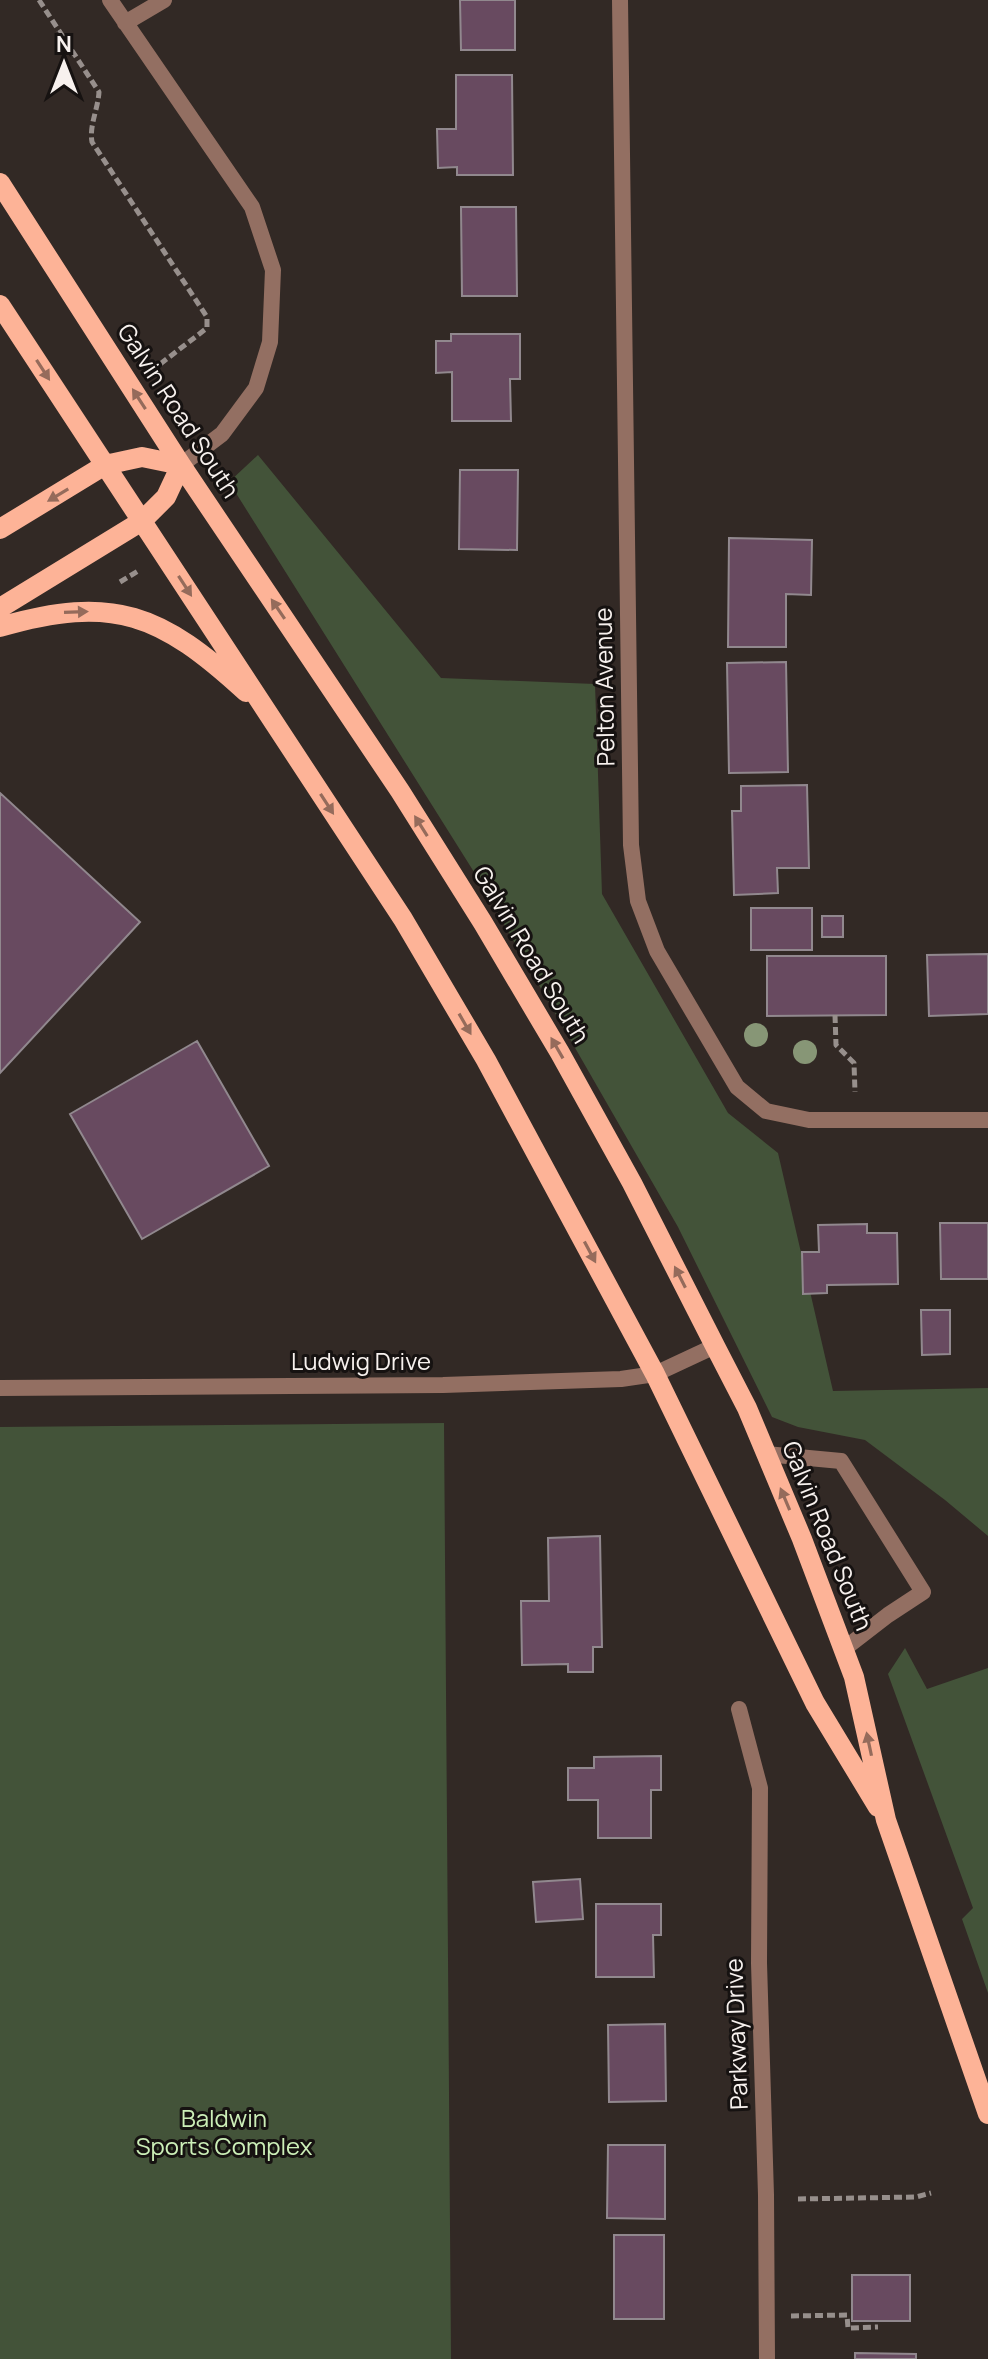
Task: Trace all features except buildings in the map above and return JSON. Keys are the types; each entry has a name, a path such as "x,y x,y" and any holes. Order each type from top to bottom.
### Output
{"main road":[{"name":"Galvin Road South","path":"0,183 181,465 400,791 483,923 610,1144 715,1346 802,1539 854,1677 886,1820 988,2114"},
{"name":"Galvin Road South","path":"0,305 403,919 486,1060 655,1374 815,1703 886,1820"},
{"path":"0,529 105,465 142,457 181,465 166,497 142,521 0,608"},
{"path":"0,627 39,616 71,612 106,612 144,620 181,639 211,660 267,712"}],"street":[{"path":"110,0 252,207 273,270 270,342 256,388 222,434 181,465"},
{"path":"125,23 164,0"},
{"name":"Pelton Avenue","path":"620,0 631,845 638,901 657,951 737,1087 766,1111 809,1120 988,1120"},
{"name":"Ludwig Drive","path":"0,1388 443,1385 621,1379 655,1374 715,1346"},
{"path":"766,1454 841,1461 923,1592 844,1649"},
{"name":"Parkway Drive","path":"739,1709 760,1788 759,1963 767,2359"}],"path":[{"path":"39,0 99,92 90,134 92,142 207,317 207,328 151,371"},
{"path":"120,582 138,571"},
{"path":"835,1015 836,1045 854,1063 855,1093"},
{"path":"798,2199 916,2197 931,2193"},
{"path":"766,2317 847,2315 848,2328 878,2327"}],"green space":[{"path":"258,455 441,678 595,684 602,894 728,1113 778,1153 833,1391 988,1388 988,1536 865,1440 798,1427 772,1417 678,1227 474,872 229,482"},
{"name":"Baldwin Sports Complex","path":"444,1423 451,2359 0,2359 0,1427"},
{"path":"905,1648 927,1689 988,1668 988,1993 962,1919 973,1908 888,1674"}]}
